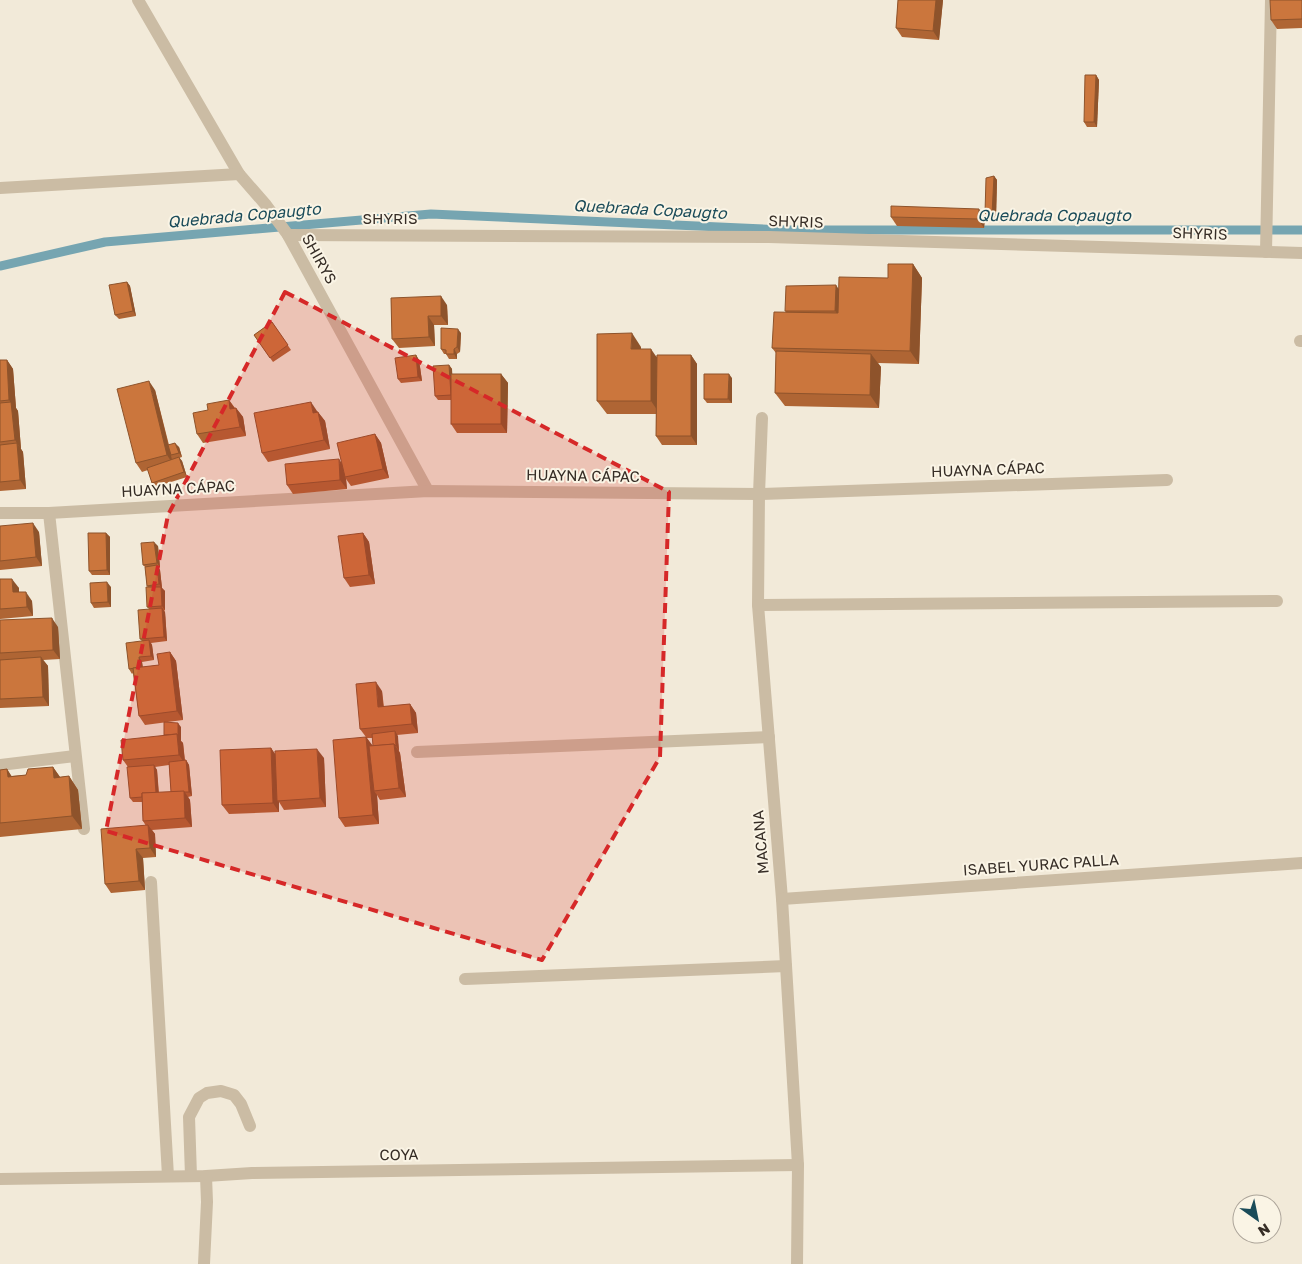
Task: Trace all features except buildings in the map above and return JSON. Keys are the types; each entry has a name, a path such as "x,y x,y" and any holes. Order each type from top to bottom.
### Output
{"street":[{"name":"SHIRYS","path":"138,0 239,174 266,205 288,235 428,490"},
{"path":"1266,252 1271,0"},
{"path":"0,188 239,174"},
{"name":"SHYRIS","path":"288,235 769,237 1302,253"},
{"name":"MACANA","path":"762,418 758,605 782,899 798,1165 797,1264"},
{"name":"HUAYNA CÁPAC","path":"0,513 49,513 428,490 759,494 1167,480"},
{"path":"49,513 84,829"},
{"path":"758,605 1277,601"},
{"path":"417,752 769,737"},
{"path":"0,765 75,756"},
{"name":"ISABEL YURAC PALLA","path":"782,899 1302,863"},
{"path":"151,882 168,1176"},
{"path":"465,979 786,966"},
{"path":"191,1176 190,1117 199,1098 207,1093 221,1091 234,1095 241,1104 250,1126"},
{"name":"COYA","path":"0,1179 798,1165"},
{"path":"204,1264 207,1202 206,1176"}],"highlighted area":[{"path":"285,292 669,492 660,757 542,960 106,831 168,515"}],"waterway":[{"name":"Quebrada Copaugto","path":"0,266 105,242 431,214 784,230 1302,230"}]}
